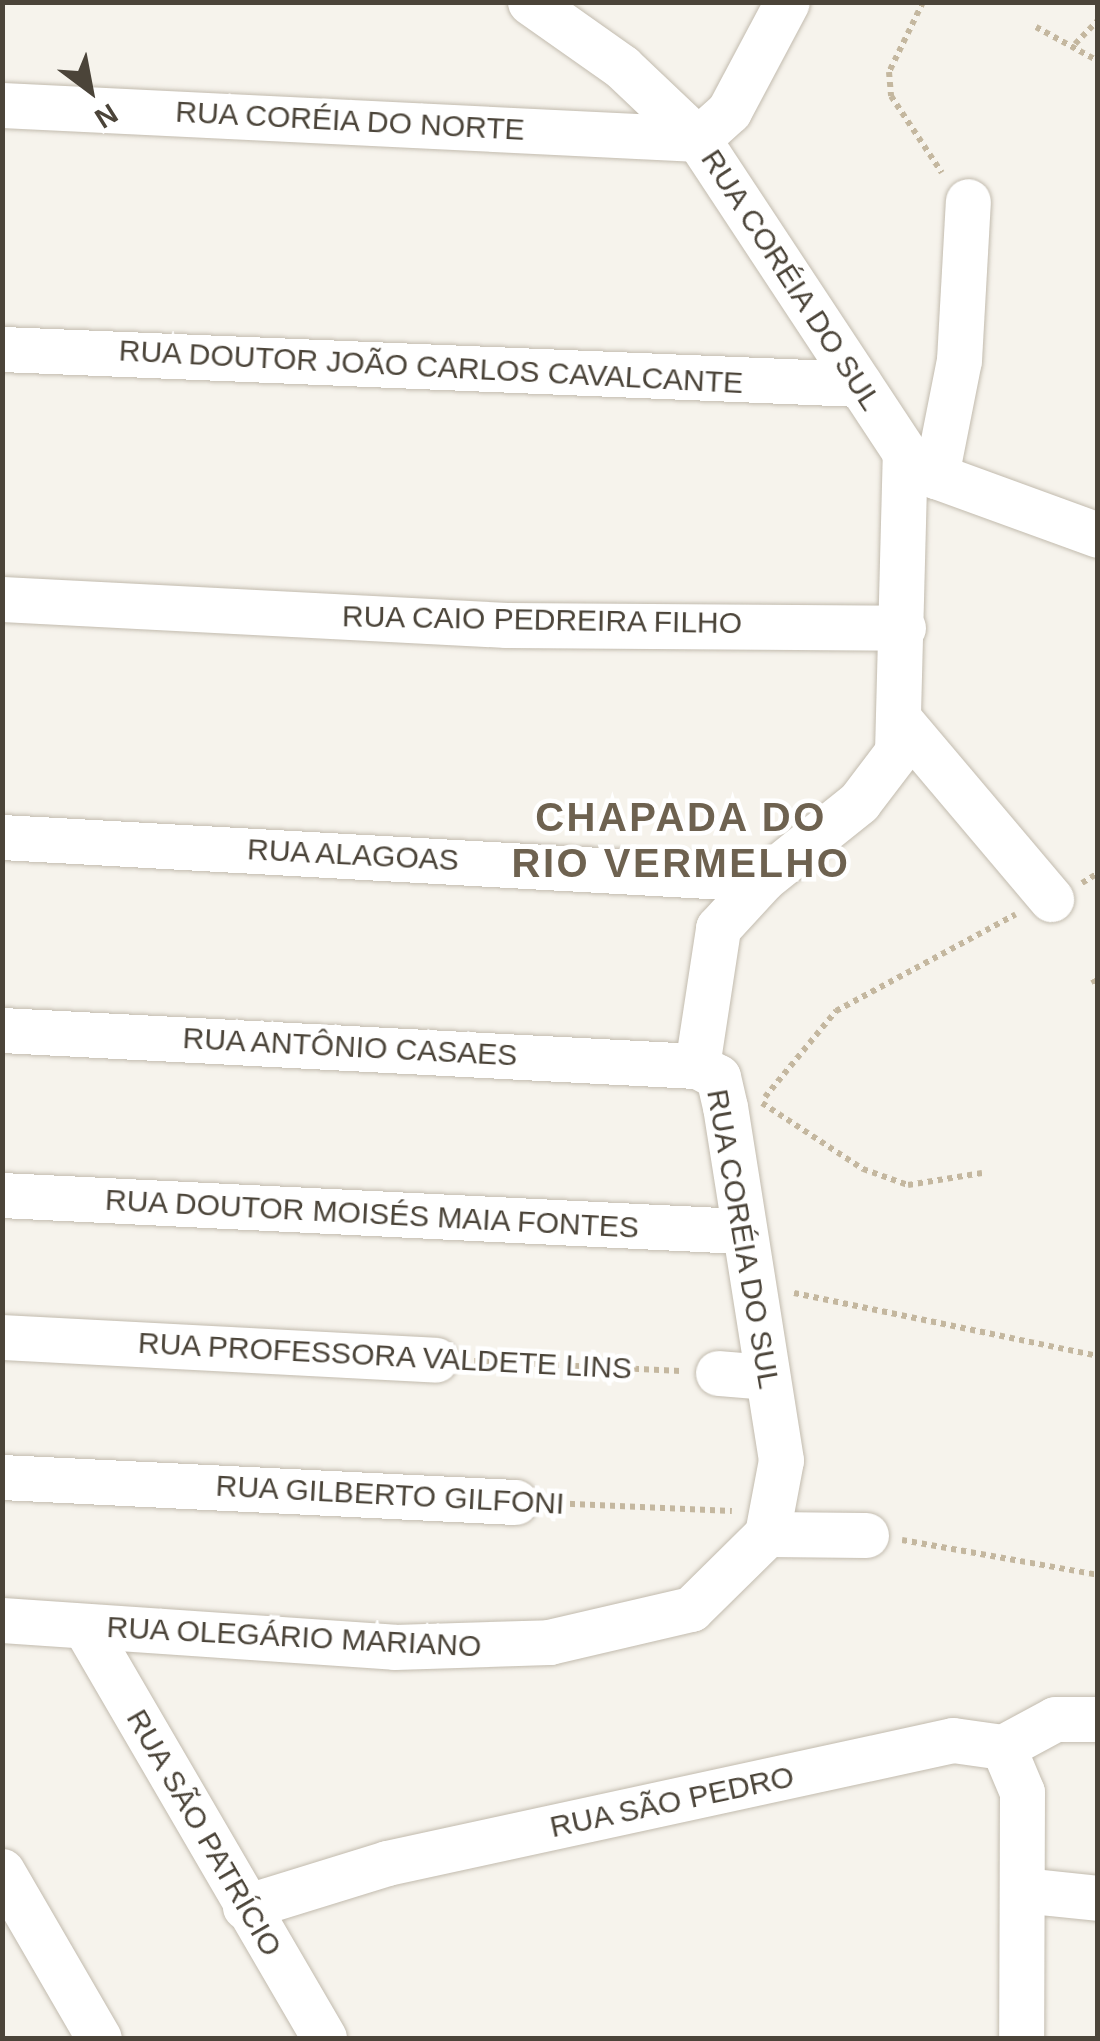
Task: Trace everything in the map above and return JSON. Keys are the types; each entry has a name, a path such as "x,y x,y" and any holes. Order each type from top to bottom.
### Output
{"street":[{"name":"RUA CORÉIA DO SUL","path":"530,2 622,66 698,138 858,384 921,464 903,628 904,725 896,752 859,802 763,878 718,928 697,1066 718,1077 781,1460 761,1520"},
{"path":"698,138 730,111 787,2"},
{"name":"RUA CORÉIA DO NORTE","path":"2,105 698,138"},
{"path":"968,201 959,360 921,464 1098,535"},
{"name":"RUA DOUTOR JOÃO CARLOS CAVALCANTE","path":"2,350 858,384"},
{"name":"RUA CAIO PEDREIRA FILHO","path":"2,599 506,625 903,628"},
{"path":"904,725 1051,899"},
{"name":"RUA ALAGOAS","path":"2,837 763,878"},
{"name":"RUA ANTÔNIO CASAES","path":"2,1030 697,1066"},
{"name":"RUA DOUTOR MOISÉS MAIA FONTES","path":"2,1195 742,1231"},
{"name":"RUA PROFESSORA VALDETE LINS","path":"2,1337 435,1360"},
{"path":"718,1374 767,1377"},
{"name":"RUA GILBERTO GILFONI","path":"2,1477 515,1502"},
{"path":"761,1520 866,1535"},
{"name":"RUA OLEGÁRIO MARIANO","path":"2,1620 394,1647 608,1635 691,1610 761,1520"},
{"name":"RUA SÃO PATRÍCIO","path":"85,1627 324,2038"},
{"path":"1021,2038 1022,1792 1003,1746 1055,1719 1098,1719"},
{"name":"RUA SÃO PEDRO","path":"245,1908 386,1864 953,1740 1003,1746"},
{"path":"2,1871 100,2038"},
{"path":"1022,1890 1098,1898"}],"path":[{"path":"923,2 890,72 891,96 968,201"},
{"path":"1075,44 1098,20"},
{"path":"1036,27 1075,44 1098,61"},
{"path":"731,1161 777,1072 836,1011 1098,873"},
{"path":"1093,979 1098,988"},
{"path":"762,1102 863,1169 908,1184 982,1173"},
{"path":"754,1288 846,1299 982,1339 1098,1356"},
{"name":"RUA PROFESSORA VALDETE LINS","path":"435,1360 718,1374"},
{"name":"RUA GILBERTO GILFONI","path":"515,1502 761,1520"},
{"path":"866,1535 1098,1575"}],"district":[{"name":"CHAPADA DO RIO VERMELHO","path":"681,840"}]}
